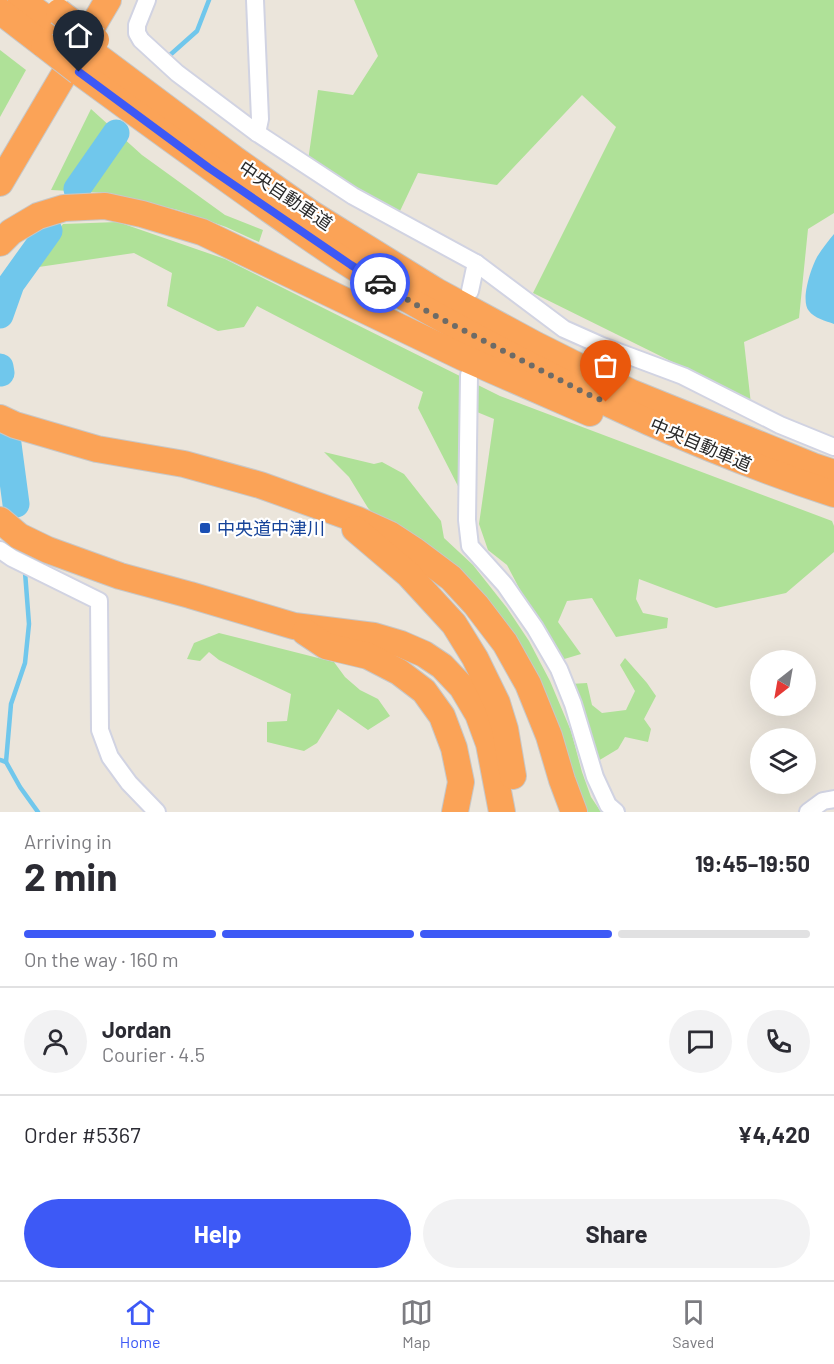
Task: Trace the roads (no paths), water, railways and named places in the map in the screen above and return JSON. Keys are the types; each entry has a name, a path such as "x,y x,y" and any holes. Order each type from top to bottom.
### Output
{"highway":[{"name":"中央自動車道","path":"21,0 50,20 209,168 351,265 430,313 585,393 668,431 766,471 834,494"},
{"path":"0,156 90,0"},
{"path":"0,183 108,0"},
{"name":"中央自動車道","path":"0,11 50,20"},
{"name":"中央自動車道","path":"88,54 312,214 436,291 630,392 834,473"},
{"path":"0,243 11,232 38,216 64,208 105,206 142,213 202,232 462,357 658,443 766,471"},
{"path":"0,406 41,433"},
{"path":"0,418 15,425 98,449 184,464 260,485 358,520 398,540 450,578 476,605 505,643 528,684 549,736 574,812"},
{"path":"323,507 355,529 408,574 454,624 475,658 497,703 505,729 518,812"},
{"path":"0,520 19,536 48,550 111,573 294,626 374,636 424,654 442,666 462,687 478,714 489,744 502,812"},
{"path":"294,626 326,646 368,656 399,672 424,690 442,716 454,748 461,782 455,812"}],"street":[{"path":"147,0 137,25 137,33 141,40 177,73 257,133 352,196 476,263 564,329 683,376 780,425 834,447"},
{"path":"255,0 260,119 257,133"},
{"path":"470,291 476,263"},
{"path":"469,375 466,520 470,546 506,585 559,669 573,704 595,777 608,805 616,812"},
{"path":"0,550 99,601 100,730 110,757 129,783 157,812"},
{"path":"808,812 823,801 834,799"}],"water":[{"path":"834,234 834,324 820,319 809,311 806,292 815,262"}],"waterway":[{"path":"170,55 197,31 209,0"},
{"path":"77,189 116,133"},
{"path":"0,315 11,284 49,231"},
{"path":"0,367 1,373"},
{"path":"8,444 16,504"},
{"path":"6,762 11,704 25,663 29,624 25,572"},
{"path":"0,760 6,762 38,812"}],"place":[{"name":"中央道中津川","path":"205,528"}]}
